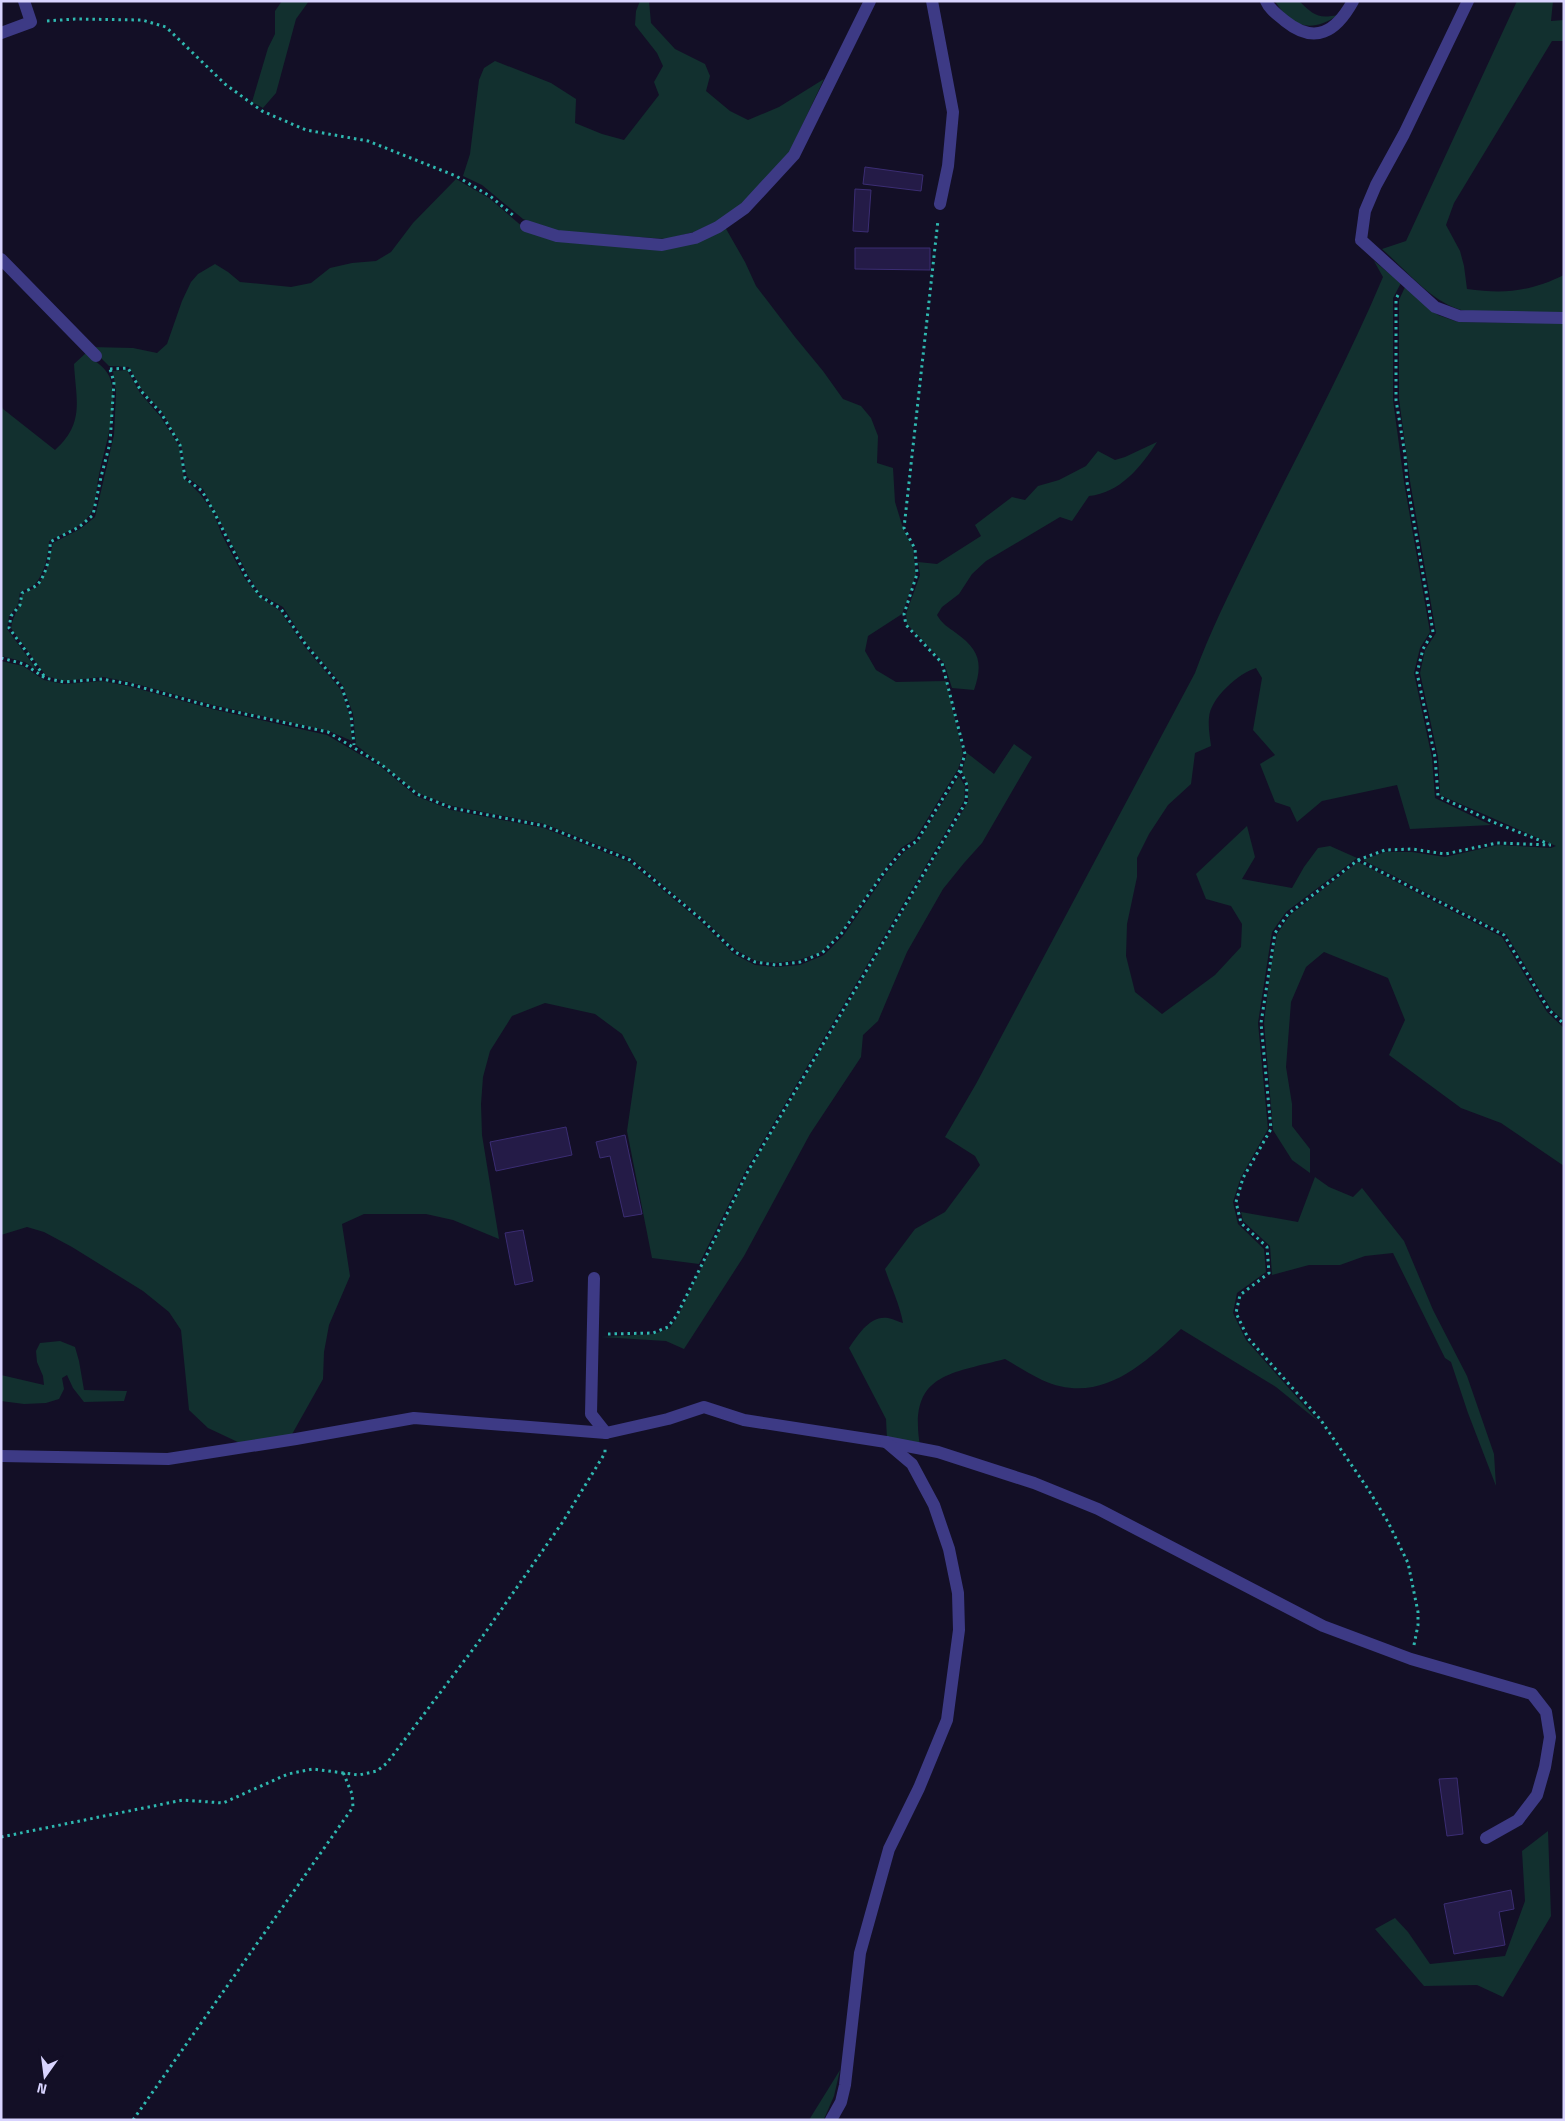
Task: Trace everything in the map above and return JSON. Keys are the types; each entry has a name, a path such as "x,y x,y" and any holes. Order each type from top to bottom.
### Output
{"street":[{"path":"1,33 31,22 24,1"},
{"path":"526,226 557,236 662,245 695,238 718,227 745,208 794,155 870,1"},
{"path":"932,1 953,112 948,166 940,204"},
{"path":"1266,1 1270,8 1291,25 1310,35 1323,32 1335,25 1348,11 1353,1"},
{"path":"1468,1 1404,134 1376,185 1365,212 1361,240 1435,307 1459,316 1564,318"},
{"path":"1,259 96,356"},
{"path":"594,1278 591,1414 606,1433"},
{"path":"1,1456 168,1460 414,1418 606,1433 668,1419 704,1407 744,1420 938,1452 1034,1483 1089,1505 1323,1626 1411,1659 1532,1694 1546,1712 1550,1737 1546,1767 1537,1795 1518,1820 1486,1838"},
{"path":"831,2120 841,2102 845,2085 860,1953 867,1924 889,1849 919,1788 946,1720 955,1672 959,1630 958,1593 949,1550 934,1505 912,1464 886,1442"}],"path":[{"path":"31,22 75,19 142,20 166,27 225,84 262,111 306,130 368,141 456,176 490,196 526,226"},
{"path":"1,658 24,664 45,678 64,682 102,679 129,684 212,707 328,732 354,746 382,765 417,794 452,808 545,826 630,860 701,919 735,952 756,962 776,965 800,962 822,953 841,934 902,850 917,841 960,770 965,754 942,663 906,625 904,614 918,574 914,549 904,528 940,204"},
{"path":"1406,279 1396,299 1396,400 1405,455 1407,482 1433,632 1423,649 1417,673 1435,757 1438,796 1493,822 1551,845 1497,843 1445,854 1412,849 1385,850 1358,860 1288,914 1274,932 1261,1023 1271,1129 1243,1178 1236,1202 1241,1223 1267,1247 1269,1274 1240,1294 1236,1313 1248,1338 1320,1420 1368,1489 1388,1522 1408,1562 1414,1584 1418,1626 1411,1659"},
{"path":"45,678 9,628 11,616 20,605 22,593 37,585 51,551 50,542 79,527 93,515 110,443 114,382 110,369 96,356"},
{"path":"110,369 128,368 141,391 161,413 180,445 185,478 202,491 247,578 260,596 281,609 306,645 342,688 351,716 354,746"},
{"path":"593,1336 653,1333 668,1327 677,1315 748,1171 966,802 967,785 960,770"},
{"path":"1358,860 1504,935 1549,1010 1564,1024"},
{"path":"1,1837 183,1800 223,1803 288,1774 312,1769 359,1775 377,1771 387,1763 480,1640 562,1524 605,1453 606,1433"},
{"path":"132,2120 353,1806 352,1794 343,1772"}],"green space":[{"path":"282,1 309,1 296,19 276,93 263,108 252,102 268,48 275,34 275,11"},
{"path":"640,1 649,1 651,23 675,49 705,64 710,76 706,91 730,111 748,120 779,107 824,79 789,153 750,197 722,219 694,232 666,239 555,231 523,219 482,185 463,176 470,154 479,80 484,68 495,61 551,83 576,99 575,123 602,134 624,140 659,95 654,82 663,66 657,53 635,25 636,11"},
{"path":"1275,1 1299,1 1316,15 1338,15 1319,24 1303,25 1288,17"},
{"path":"1517,1 1553,1 1551,21 1564,20 1564,41 1552,41 1454,203 1446,225 1460,251 1467,289 1516,290 1539,285 1564,275 1564,313 1465,311 1453,307 1431,294 1382,249 1406,241"},
{"path":"456,179 489,198 524,228 644,246 725,227 756,286 843,399 861,406 871,418 878,436 877,463 893,468 895,502 903,528 913,549 916,574 902,614 868,636 865,651 876,670 896,682 946,681 963,754 958,769 915,839 901,848 840,933 821,952 799,960 776,963 756,961 736,950 702,918 631,858 545,824 452,806 418,793 356,745 353,714 343,686 306,643 283,607 260,594 249,577 203,489 187,477 181,445 162,412 142,390 129,367 109,366 90,347 133,348 157,353 167,344 182,301 191,282 198,274 215,264 240,282 291,287 311,283 330,268 352,263 376,261 391,252 413,223"},
{"path":"1374,261 1401,283 1393,298 1393,400 1404,482 1430,632 1420,648 1414,673 1432,758 1435,798 1491,825 1410,829 1397,785 1322,801 1297,822 1290,807 1275,802 1260,764 1275,755 1253,730 1262,678 1256,668 1242,675 1226,687 1214,702 1209,718 1211,746 1195,753 1191,784 1168,805 1149,834 1137,858 1137,877 1127,924 1126,956 1135,992 1162,1014 1215,975 1241,947 1242,924 1231,906 1206,899 1196,874 1247,826 1255,857 1242,879 1292,888 1318,848 1330,846 1357,858 1286,912 1272,932 1258,1023 1268,1129 1241,1177 1233,1202 1238,1224 1264,1249 1266,1272 1237,1293 1233,1313 1246,1340 1318,1421 1276,1387 1181,1329 1135,1368 1101,1385 1082,1388 1063,1387 1042,1380 1005,1359 950,1374 937,1381 927,1391 920,1404 918,1422 920,1446 887,1439 886,1419 849,1348 865,1327 876,1320 888,1318 903,1323 898,1303 885,1269 915,1229 945,1212 980,1165 975,1156 945,1137 976,1084 1195,673 1227,599 1368,312 1383,277"},
{"path":"1405,287 1438,315 1458,322 1564,323 1564,1021 1551,1009 1506,934 1363,860 1385,852 1412,852 1445,857 1498,845 1551,848 1556,846 1440,795 1438,757 1420,673 1425,650 1436,633 1410,481 1399,399 1399,300"},
{"path":"86,353 107,372 113,393 112,418 100,468 94,504 91,513 85,521 49,541 47,558 41,576 34,585 20,592 18,605 9,616 7,629 38,671 25,662 1,656 1,405 3,409 55,450 65,440 75,420 77,400 74,364"},
{"path":"127,370 140,393 160,416 179,446 184,478 200,494 213,512 222,535 245,579 260,597 280,611 305,647 341,690 350,717 352,741 329,731 213,705 129,682 103,677 64,681 46,676 11,628 22,594 38,586 47,568 53,543 80,529 95,517 114,435 116,393 113,371"},
{"path":"1157,442 1144,461 1129,477 1110,490 1089,496 1072,521 1060,517 986,561 972,574 959,594 942,607 937,615 945,625 970,645 975,652 979,665 974,690 952,688 944,663 907,624 906,614 920,575 918,562 937,564 981,536 975,525 1012,497 1025,500 1038,486 1059,480 1086,466 1098,451 1115,460"},
{"path":"1,661 23,666 44,680 64,684 102,681 128,686 212,709 327,735 381,767 416,796 451,810 544,828 629,862 700,921 734,954 755,965 776,967 800,965 824,955 843,936 887,872 904,852 918,842 959,776 965,786 964,801 746,1170 699,1264 652,1258 627,1131 637,1062 622,1034 595,1014 545,1003 512,1016 490,1051 483,1077 481,1104 482,1135 499,1239 453,1220 426,1214 364,1214 342,1224 350,1276 329,1325 324,1352 323,1379 291,1436 242,1444 208,1428 189,1410 181,1330 169,1312 143,1291 44,1232 27,1227 1,1235"},
{"path":"1014,744 1032,757 982,843 943,889 907,952 878,1021 863,1035 861,1057 810,1134 744,1256 684,1349 666,1341 601,1337 654,1334 670,1328 678,1316 749,1171 968,802 968,785 962,771 967,753 994,774"},
{"path":"1358,862 1502,937 1547,1012 1564,1028 1564,1166 1501,1123 1461,1108 1389,1055 1405,1020 1388,978 1324,952 1306,967 1291,1002 1286,1067 1292,1104 1292,1126 1310,1149 1310,1173 1292,1160 1273,1130 1264,1023 1277,934 1290,915"},
{"path":"1315,1177 1329,1187 1353,1197 1362,1188 1404,1241 1433,1310 1467,1376 1494,1454 1496,1486 1451,1362 1445,1358 1393,1253 1365,1256 1340,1265 1309,1265 1272,1275 1270,1246 1243,1221 1241,1212 1298,1222"},
{"path":"60,1341 75,1347 84,1390 127,1391 124,1401 84,1402 73,1388 67,1375 62,1378 64,1389 59,1399 46,1403 24,1404 1,1401 1,1375 44,1385 43,1376 37,1362 36,1351 40,1343"},
{"path":"1548,1831 1551,1916 1503,1997 1477,1985 1424,1986 1375,1929 1395,1918 1408,1932 1430,1964 1505,1956 1525,1901 1522,1851"},
{"path":"840,2070 834,2096 824,2119 809,2120"}],"building":[{"path":"865,167 923,175 921,191 863,184"},
{"path":"855,189 871,190 868,232 853,231"},
{"path":"855,248 930,248 930,270 855,269"},
{"path":"566,1127 572,1155 496,1171 490,1142"},
{"path":"625,1135 642,1214 624,1217 610,1156 600,1158 596,1142"},
{"path":"523,1230 533,1281 515,1285 505,1233"},
{"path":"1457,1778 1463,1834 1447,1836 1439,1779"},
{"path":"1511,1890 1514,1909 1499,1912 1505,1945 1454,1954 1444,1904"}]}
